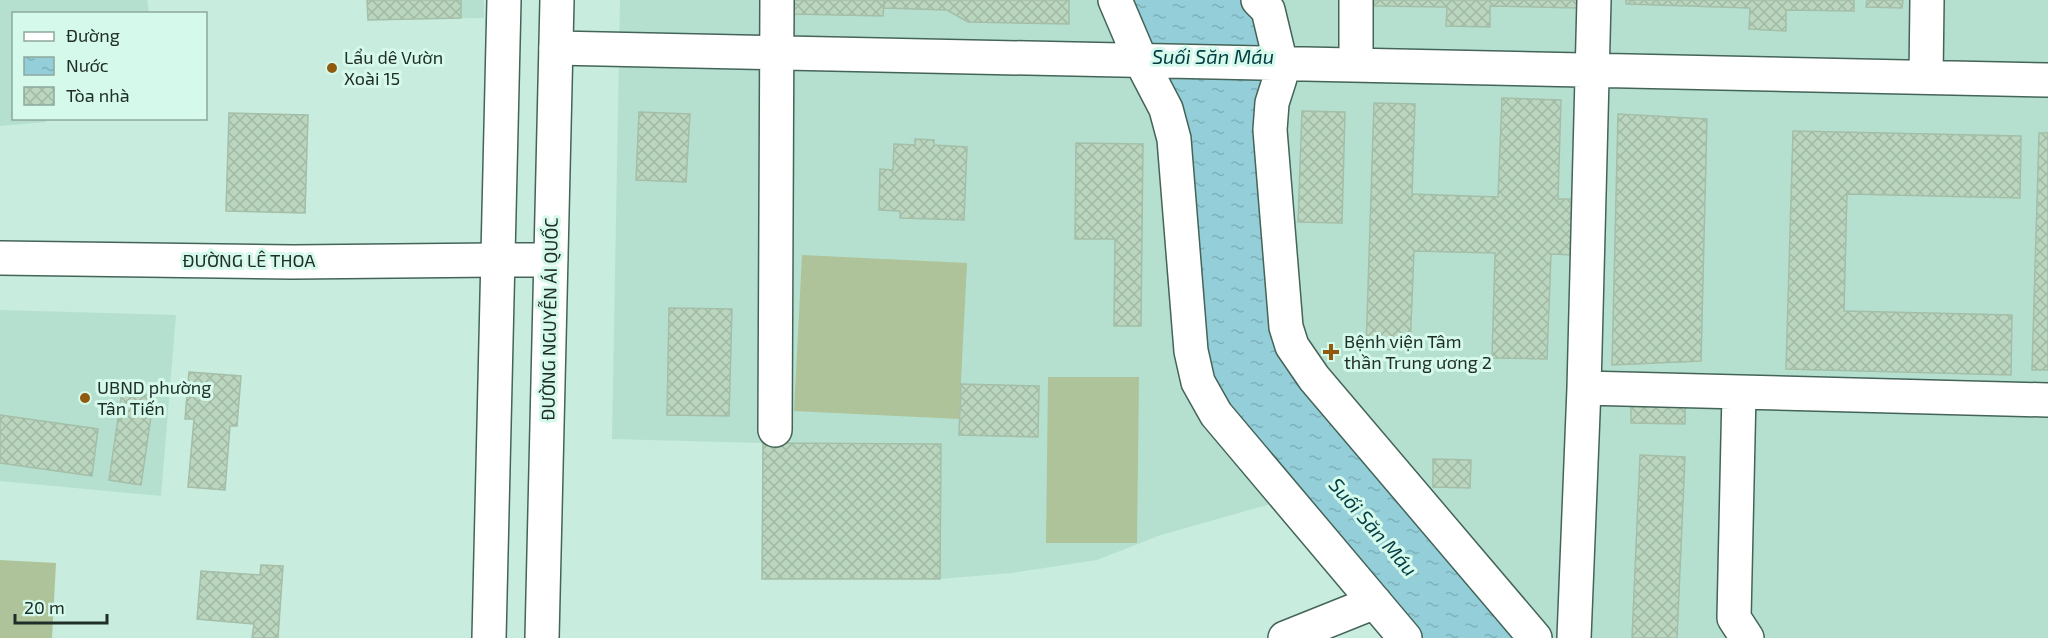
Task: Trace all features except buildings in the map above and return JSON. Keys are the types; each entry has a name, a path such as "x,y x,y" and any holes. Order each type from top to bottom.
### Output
{"street":[{"path":"489,638 504,0"},
{"name":"ĐƯỜNG NGUYỄN ÁI QUỐC","path":"542,638 557,0"},
{"path":"775,430 777,0"},
{"path":"1115,0 1141,61 1166,109 1174,139 1191,351 1198,382 1216,414 1405,638"},
{"path":"1258,0 1268,10 1281,64 1280,78 1272,103 1270,130 1286,327 1292,346 1314,378 1535,638"},
{"path":"1356,0 1356,65"},
{"path":"1574,638 1584,387 1594,0"},
{"path":"1926,77 1927,0"},
{"path":"556,48 2048,80"},
{"name":"ĐƯỜNG LÊ THOA","path":"0,258 293,262 550,260"},
{"path":"1584,387 2048,400"},
{"path":"1739,392 1734,618 1747,638"},
{"path":"1285,638 1375,602"}],"shaded area":[{"path":"0,0 147,0 149,12 12,12 12,120 46,120 46,122 0,126"},
{"path":"367,0 484,0 484,18 368,19"},
{"name":"Bệnh viện Tâm thần Trung ương 2","path":"620,0 2048,0 2048,638 1548,638 1274,503 1161,535 1097,560 1011,573 940,579 762,579 762,443 612,439"},
{"path":"802,255 967,263 959,419 794,411"},
{"name":"UBND phường Tân Tiến","path":"0,310 176,315 161,496 0,481"},
{"path":"1048,377 1139,377 1137,543 1046,543"},
{"path":"0,560 56,563 52,638 0,638"}],"water":[{"name":"Suối Săn Máu","path":"1131,0 1243,0 1268,44 1275,332 1521,638 1420,638 1208,379"}],"place":[{"name":"Lẩu dê Vườn Xoài 15","path":"332,68"},
{"name":"Bệnh viện Tâm thần Trung ương 2","path":"1331,352"},
{"name":"UBND phường Tân Tiến","path":"85,398"}]}
